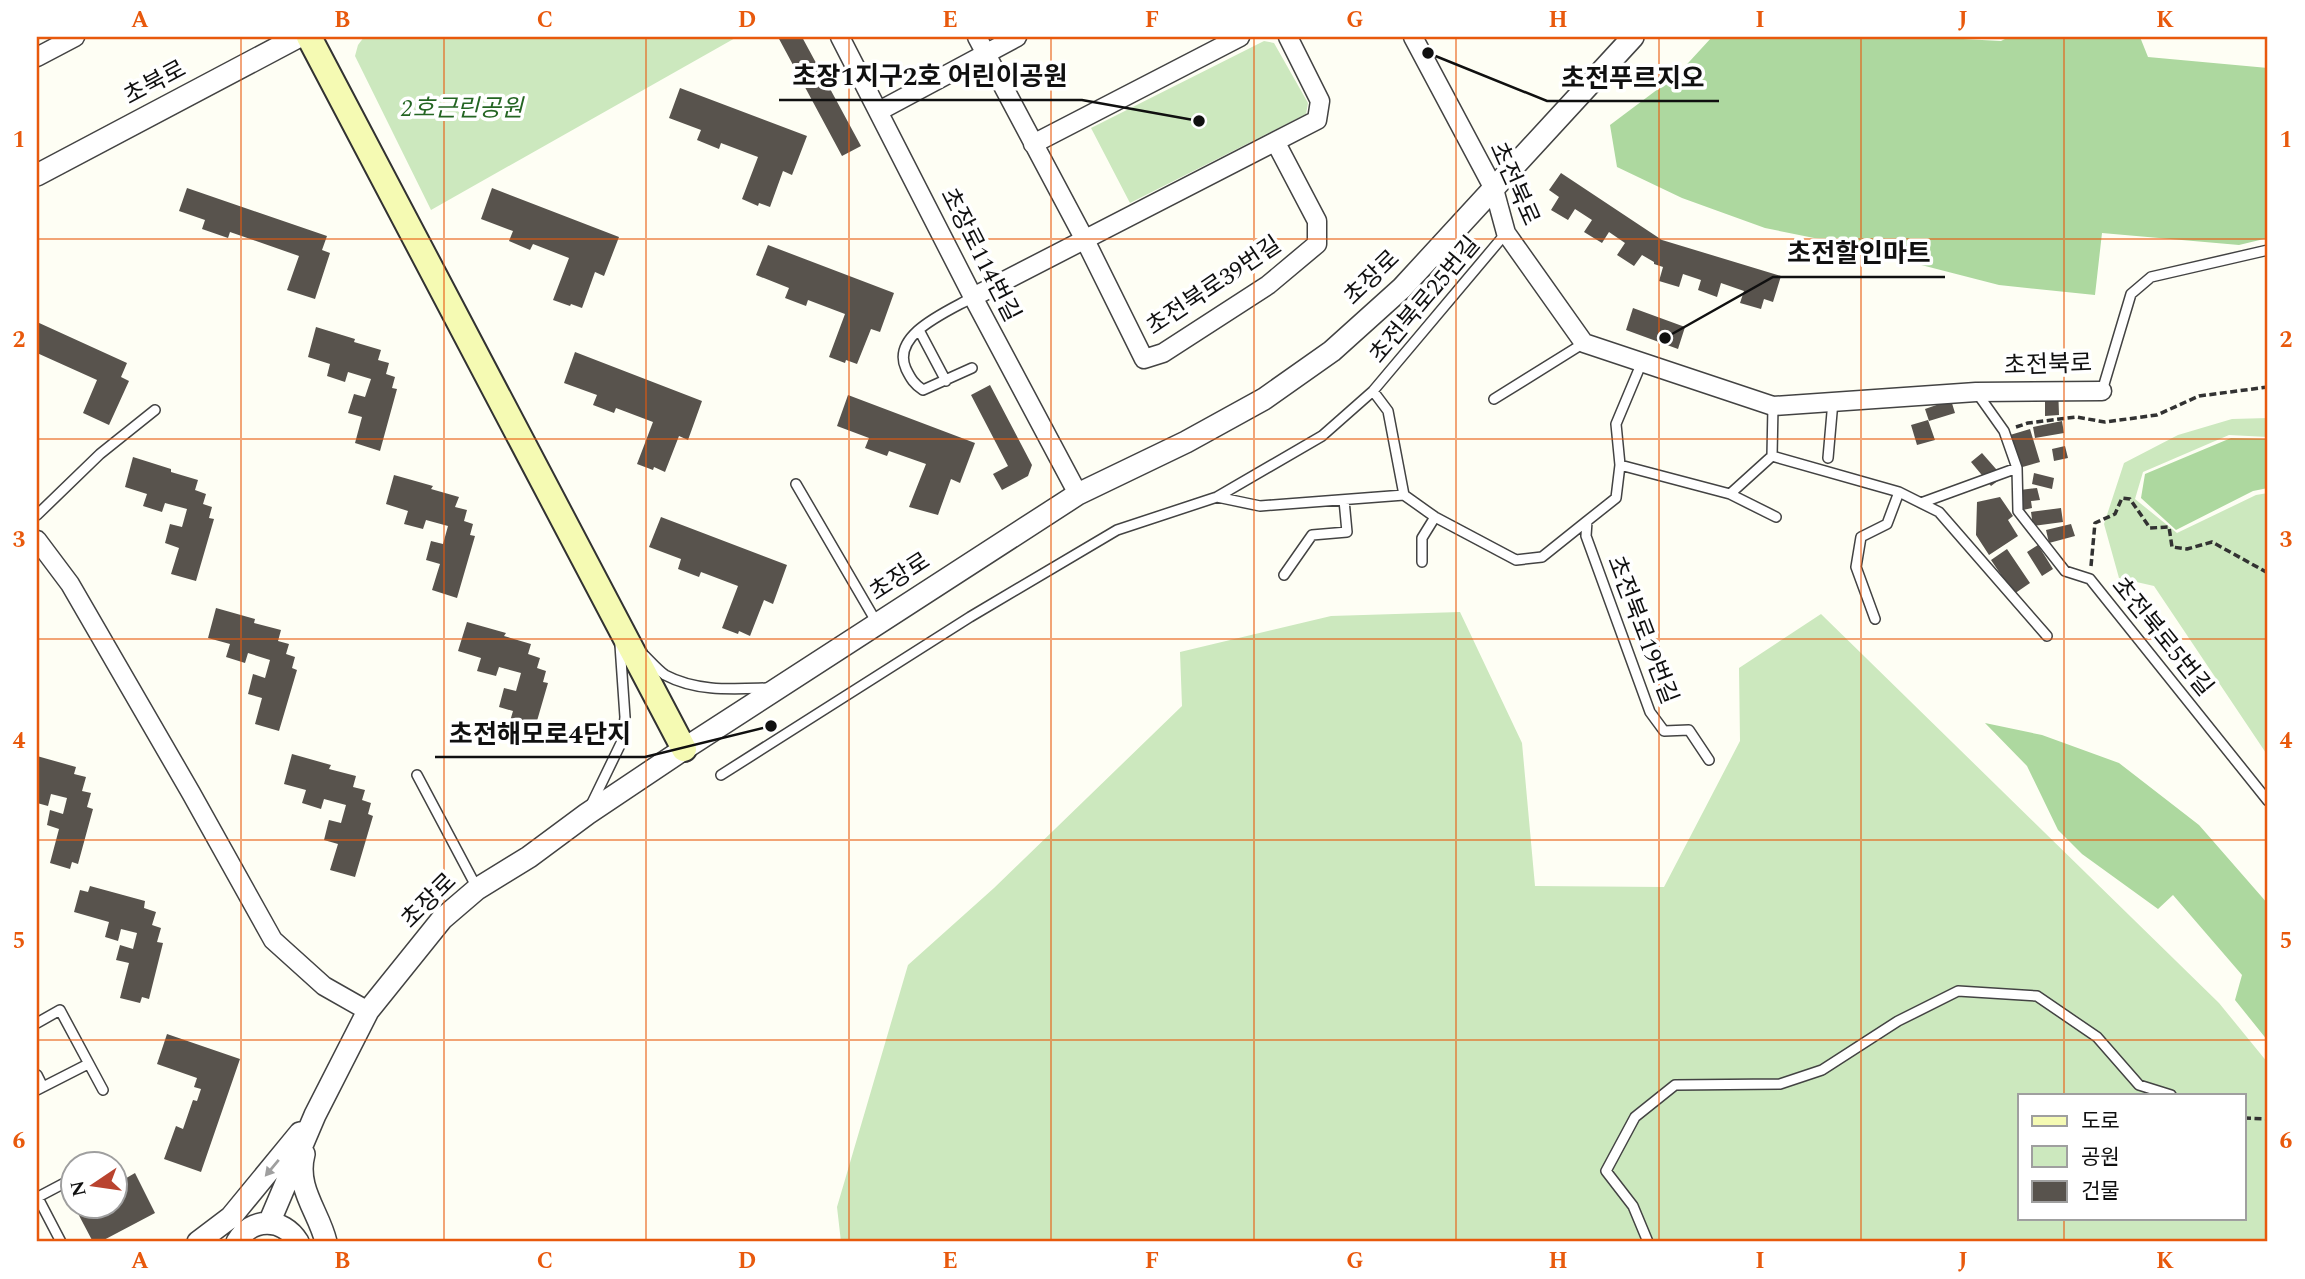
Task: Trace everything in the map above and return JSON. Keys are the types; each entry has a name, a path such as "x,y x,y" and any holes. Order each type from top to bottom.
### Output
{"main road":[{"path":"309,37 684,749"}],"street":[{"path":"37,57 75,37"},
{"name":"초북로","path":"37,175 298,37"},
{"name":"초장로114번길","path":"840,37 973,297 1078,494"},
{"name":"초전북로39번길","path":"977,37 1085,240 1143,359 1163,353 1268,285 1317,244 1317,221 1276,143"},
{"path":"878,111 1017,37"},
{"path":"1033,144 1240,37"},
{"path":"973,297 1317,120 1321,101 1288,37"},
{"name":"초전북로","path":"1413,37 1494,189 1506,233 1584,343 1773,407 1976,392 2102,391"},
{"name":"초장로","path":"269,1223 315,1115 368,1011 442,919 477,890 684,749 1078,494 1186,442 1264,399 1332,351 1402,288 1633,37"},
{"path":"37,540 77,596 273,940 324,986 368,1011"},
{"path":"198,1242 230,1217 315,1115"},
{"path":"315,1115 301,1164 303,1184 326,1242"},
{"path":"237,1242 241,1234 250,1227 269,1223 284,1227 298,1242"}],"lane":[{"name":"초전북로25번길","path":"721,775 970,617 1117,530 1217,496 1322,436 1373,391 1506,233"},
{"name":"초전북로","path":"2102,391 2131,294 2151,277 2268,250"},
{"path":"972,368 923,390 912,383 903,362 904,350 910,337 973,297"},
{"path":"919,330 946,381"},
{"path":"1493,399 1584,343"},
{"path":"1217,496 1260,506 1404,495 1435,517 1516,560 1542,557 1616,498 1620,465 1616,424 1642,362"},
{"name":"초전북로25번길","path":"1373,391 1388,411 1404,495"},
{"name":"초전북로5번길","path":"1976,392 2004,431 2017,468 2018,511 2066,571 2090,579 2268,801"},
{"path":"1828,458 1833,401"},
{"path":"1730,494 1772,456 1773,407"},
{"path":"37,515 100,454 155,410"},
{"path":"1772,456 1899,492 1939,512 2047,636"},
{"path":"1620,465 1730,494 1776,517"},
{"path":"1921,503 2017,468"},
{"path":"796,484 877,623"},
{"path":"1875,619 1856,567 1861,537 1887,524 1899,492"},
{"path":"1284,575 1312,535 1347,532 1344,499"},
{"path":"1422,562 1422,538 1435,517"},
{"name":"초전북로19번길","path":"1587,521 1586,536 1650,712 1664,731 1689,730 1709,760"},
{"path":"619,629 663,674 689,684 717,690 777,687"},
{"path":"587,814 623,739 625,717 619,629"},
{"path":"417,775 477,890"},
{"path":"1648,1242 1633,1206 1606,1171 1635,1117 1675,1085 1780,1084 1822,1070 1898,1021 1958,991 2038,996 2097,1037 2138,1085 2168,1094"},
{"path":"37,1023 60,1010 103,1090"},
{"path":"37,1075 40,1088 88,1064"},
{"path":"60,1185 37,1196 61,1242"}],"path":[{"path":"2004,431 2028,423 2076,417 2105,422 2157,415 2199,396 2268,387"},
{"path":"2090,579 2095,523 2115,514 2122,498 2130,499 2150,528 2169,527 2172,547 2187,549 2212,542 2268,573"},
{"path":"2246,1118 2268,1119"}],"green space":[{"name":"2호근린공원","path":"364,37 737,37 431,210 355,56"},
{"path":"1712,37 1925,37 2001,41 2009,37 2140,37 2148,57 2268,68 2268,238 2239,245 2102,233 2095,295 1999,285 1824,240 1765,228 1682,198 1617,167 1610,125 1678,74"},
{"path":"1264,41 1274,43 1308,103 1306,114 1130,203 1091,128"},
{"path":"2268,418 2268,437 2229,435 2143,472 2135,499 2177,533 2256,495 2268,493 2268,756 2154,586 2119,578 2104,524 2124,463 2178,435 2232,419"},
{"path":"2231,438 2268,439 2268,488 2253,491 2176,530 2141,498 2145,474"},
{"path":"1460,612 1522,743 1535,886 1664,887 1740,741 1739,668 1821,614 2219,1003 2268,1063 2268,1242 841,1242 837,1207 908,965 994,888 1182,706 1180,652 1331,616"},
{"path":"1985,723 2042,735 2119,763 2199,825 2268,904 2268,1041 2235,1000 2242,975 2173,895 2158,909 2082,854 2058,830 2027,766"}],"building":[{"path":"778,37 802,37 861,146 842,156"},
{"path":"680,88 807,136 792,175 783,171 770,207 759,203 758,206 742,199 758,157 721,143 719,149 697,140 701,130 669,118"},
{"path":"1561,173 1662,240 1781,276 1773,302 1764,299 1761,309 1740,303 1744,291 1721,283 1717,297 1698,290 1701,280 1683,274 1679,287 1659,281 1663,267 1642,255 1634,266 1617,255 1625,243 1609,232 1602,243 1584,232 1592,220 1575,209 1568,220 1551,210 1559,197 1549,190"},
{"path":"187,188 327,236 322,250 330,253 315,299 287,290 299,256 230,232 228,238 202,229 205,220 179,211"},
{"path":"492,188 619,237 604,276 595,272 582,308 553,300 569,258 533,244 530,250 509,241 513,231 481,219"},
{"path":"768,245 894,293 880,332 871,329 857,364 829,357 845,314 808,300 806,306 785,298 789,288 756,275"},
{"path":"1633,308 1685,327 1678,349 1626,330"},
{"path":"37,322 127,363 121,377 129,381 109,425 83,413 97,380 37,353"},
{"path":"316,327 381,350 378,360 389,363 386,374 395,377 392,388 397,389 380,451 355,443 362,417 348,413 354,394 365,397 371,379 348,372 345,382 327,376 330,364 308,357"},
{"path":"575,352 702,401 688,440 679,436 665,472 637,464 653,422 616,408 614,413 593,405 597,395 564,383"},
{"path":"2035,382 2058,385 2059,415 2045,416 2045,397 2034,396"},
{"path":"990,385 1032,465 1028,476 1002,490 993,474 1008,466 971,395"},
{"path":"848,395 975,443 960,483 951,479 938,515 909,507 926,464 889,451 887,456 865,448 869,438 837,426"},
{"path":"1951,400 1955,413 1929,421 1925,409"},
{"path":"1928,420 1935,440 1917,445 1911,425"},
{"path":"2062,421 2064,433 2035,438 2033,427"},
{"path":"2030,429 2040,462 2019,468 2010,435"},
{"path":"2065,446 2068,458 2054,461 2052,449"},
{"path":"1982,453 2003,477 1991,486 1971,462"},
{"path":"133,457 198,480 195,490 206,494 203,504 212,507 209,518 214,519 196,581 171,574 179,548 165,543 170,524 182,527 187,509 165,503 162,512 143,506 147,494 125,487"},
{"path":"2034,473 2054,478 2052,489 2032,484"},
{"path":"394,475 459,497 455,507 467,510 464,521 473,524 470,535 475,536 457,598 432,590 440,564 426,560 431,541 443,544 448,526 426,520 423,529 404,524 408,511 386,504"},
{"path":"2037,488 2040,500 2031,501 2032,508 2023,510 2020,490"},
{"path":"2000,497 2013,516 2008,520 2018,536 1989,555 1976,535 1977,502"},
{"path":"2061,508 2063,522 2033,526 2031,512"},
{"path":"661,517 787,565 773,604 764,600 750,636 722,628 738,586 701,572 699,577 678,569 681,559 649,547"},
{"path":"2071,524 2075,536 2049,543 2046,530"},
{"path":"2038,545 2053,569 2042,576 2027,552"},
{"path":"2007,549 2030,583 2014,594 1991,560"},
{"path":"216,608 281,630 278,641 289,644 286,654 295,657 292,668 297,670 279,731 255,724 262,698 248,694 253,674 265,678 270,660 248,653 245,663 226,657 230,644 208,638"},
{"path":"467,622 506,633 504,636 531,644 528,654 540,658 537,668 546,671 543,682 548,683 530,745 505,738 513,711 499,707 504,688 516,691 521,673 499,667 496,676 477,671 481,658 458,651"},
{"path":"292,754 331,765 329,769 356,776 353,787 365,790 362,800 371,803 368,814 373,816 355,877 330,870 338,844 324,840 329,820 341,823 346,805 324,799 321,809 302,803 306,790 284,784"},
{"path":"37,756 76,767 74,774 86,777 82,791 91,793 87,807 93,809 78,864 72,862 70,869 50,863 59,829 47,825 50,810 63,814 67,798 51,794 48,806 37,803"},
{"path":"90,886 145,901 144,908 156,912 152,925 161,928 157,942 163,943 149,999 142,997 140,1003 120,998 129,963 116,960 120,945 133,949 137,933 121,929 118,941 105,937 109,922 74,912 80,890 88,892"},
{"path":"167,1034 240,1059 201,1172 164,1159 176,1126 183,1129 193,1100 197,1101 201,1089 194,1087 197,1078 157,1064"},
{"path":"135,1173 155,1213 100,1242 93,1242 81,1220 130,1220 130,1176"}],"place":[{"name":"초전푸르지오","path":"1428,53"},
{"name":"초장1지구2호 어린이공원","path":"1199,121"},
{"name":"초전할인마트","path":"1665,338"},
{"name":"초전해모로4단지","path":"771,726"}]}
